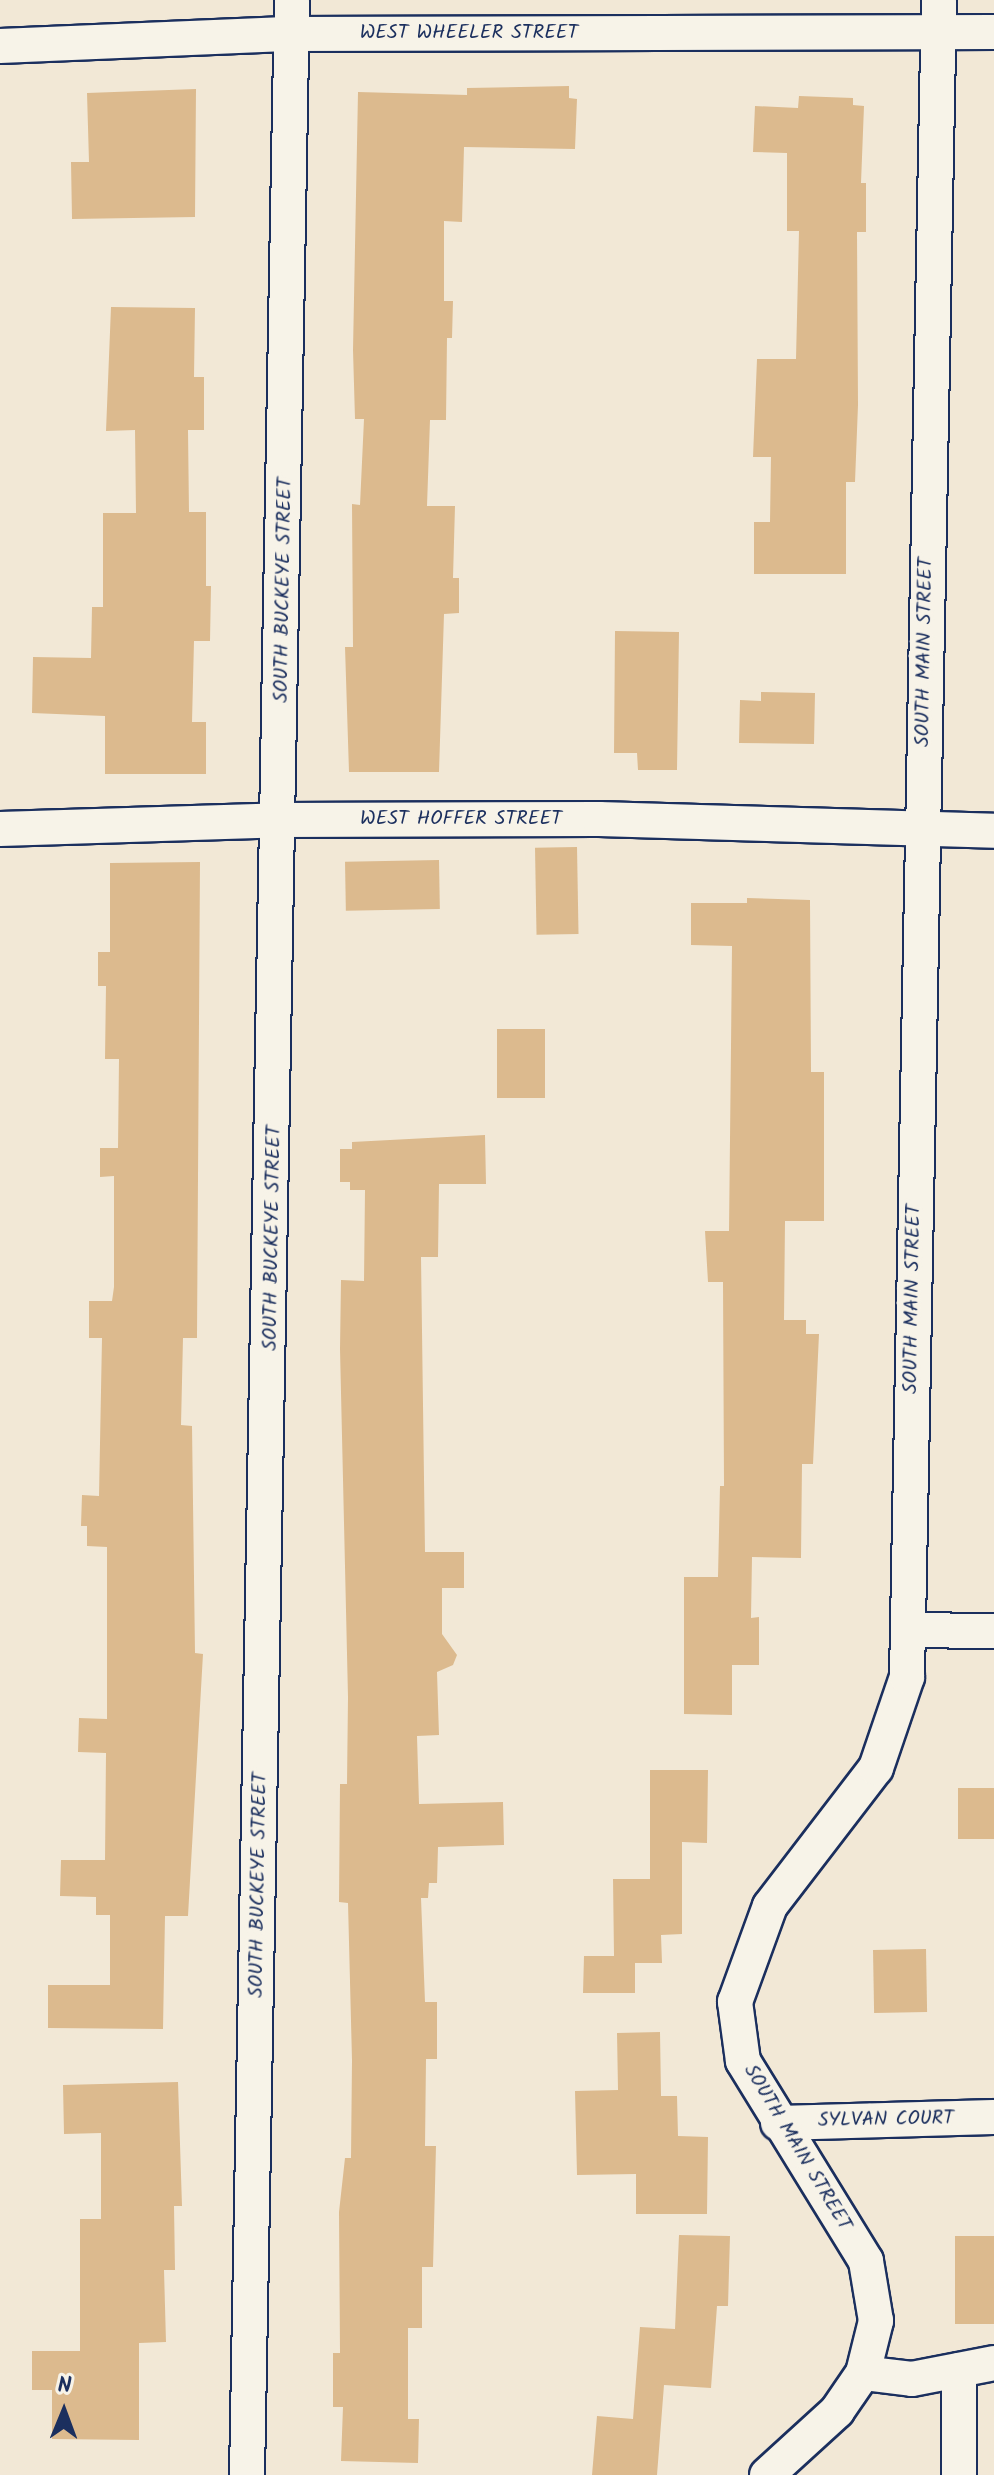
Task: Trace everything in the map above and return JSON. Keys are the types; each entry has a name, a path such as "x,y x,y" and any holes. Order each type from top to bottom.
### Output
{"street":[{"name":"SOUTH BUCKEYE STREET","path":"247,2475 281,820 292,0"},
{"name":"WEST WHEELER STREET","path":"0,46 292,34 939,16 994,32"},
{"name":"SOUTH MAIN STREET","path":"767,2475 837,2411 863,2373 876,2321 866,2261 778,2123 743,2061 735,2002 770,1906 876,1768 907,1677 939,16"},
{"name":"WEST HOFFER STREET","path":"0,829 281,820 599,819 994,831"},
{"path":"908,1630 994,1631"},
{"name":"SYLVAN COURT","path":"778,2123 994,2117"},
{"path":"863,2373 912,2379 994,2363"},
{"path":"959,2370 959,2475"}],"building":[{"path":"569,86 569,98 577,99 575,149 464,147 462,222 444,221 444,301 453,301 452,338 447,338 446,420 430,420 427,506 455,506 453,578 459,578 459,613 444,614 439,772 349,772 345,647 353,647 352,504 360,505 364,419 355,419 353,350 358,92 467,95 467,88"},
{"path":"196,89 195,217 72,219 71,162 89,162 87,93"},
{"path":"799,96 853,98 853,105 864,106 861,183 866,183 866,232 857,232 858,405 855,482 846,482 846,574 754,574 754,522 770,522 771,457 753,457 757,359 796,359 799,231 787,231 787,153 753,152 755,106 798,108"},
{"path":"111,307 195,308 194,377 204,377 204,430 188,430 189,512 206,512 206,586 211,586 210,641 194,641 192,722 206,722 206,774 105,774 105,716 32,713 33,657 91,658 92,607 103,607 103,513 136,513 135,430 106,431"},
{"path":"615,631 679,632 677,770 638,770 637,753 614,753"},
{"path":"761,692 815,693 814,744 739,743 740,700 761,701"},
{"path":"577,847 579,934 537,935 535,848"},
{"path":"439,860 440,909 346,911 345,862"},
{"path":"200,862 197,1338 183,1338 181,1425 192,1426 195,1653 203,1654 188,1916 165,1916 163,2029 48,2028 48,1985 110,1985 110,1915 96,1915 96,1897 60,1896 61,1860 105,1860 106,1753 78,1752 79,1718 107,1719 107,1547 87,1546 87,1526 81,1526 82,1495 99,1496 102,1338 89,1338 89,1301 112,1301 114,1287 114,1176 100,1177 100,1148 118,1148 119,1059 105,1059 106,986 98,986 98,952 110,952 110,863"},
{"path":"747,898 810,900 811,1072 824,1072 824,1221 785,1221 784,1320 806,1320 806,1334 819,1334 813,1464 802,1464 801,1558 752,1557 751,1618 759,1617 759,1665 732,1665 732,1715 684,1714 684,1577 718,1577 720,1486 724,1486 723,1282 708,1282 705,1231 729,1231 732,946 691,945 691,903 747,903"},
{"path":"497,1029 545,1029 545,1098 497,1098"},
{"path":"485,1135 486,1184 439,1184 438,1257 421,1257 425,1552 464,1552 464,1588 442,1588 442,1634 457,1655 453,1665 437,1672 439,1735 417,1736 419,1804 503,1802 504,1845 438,1847 437,1883 429,1883 428,1898 421,1898 425,2002 437,2002 437,2059 426,2059 425,2146 436,2146 433,2267 422,2267 422,2328 408,2328 408,2419 419,2419 418,2463 341,2461 343,2407 333,2407 333,2353 340,2353 339,2212 345,2158 351,2158 352,2060 348,1903 339,1902 340,1784 347,1784 348,1697 341,1280 364,1281 365,1190 350,1190 350,1182 340,1182 340,1149 352,1149 352,1142"},
{"path":"650,1770 708,1770 707,1843 682,1842 682,1934 661,1935 662,1963 635,1963 635,1993 583,1993 584,1956 614,1956 613,1879 650,1879"},
{"path":"958,1788 994,1788 994,1839 958,1839"},
{"path":"926,1949 927,2012 874,2013 873,1950"},
{"path":"660,2032 661,2096 677,2096 678,2136 708,2137 707,2214 636,2214 636,2174 577,2175 575,2091 618,2090 617,2033"},
{"path":"178,2082 182,2206 174,2206 175,2270 164,2270 166,2342 139,2343 139,2440 52,2439 52,2390 32,2390 32,2351 80,2351 80,2219 101,2219 101,2133 64,2134 63,2085"},
{"path":"679,2235 730,2236 728,2306 717,2306 711,2388 664,2385 657,2475 592,2475 597,2416 633,2419 640,2327 675,2329"},
{"path":"955,2236 994,2236 994,2324 955,2324"}]}
